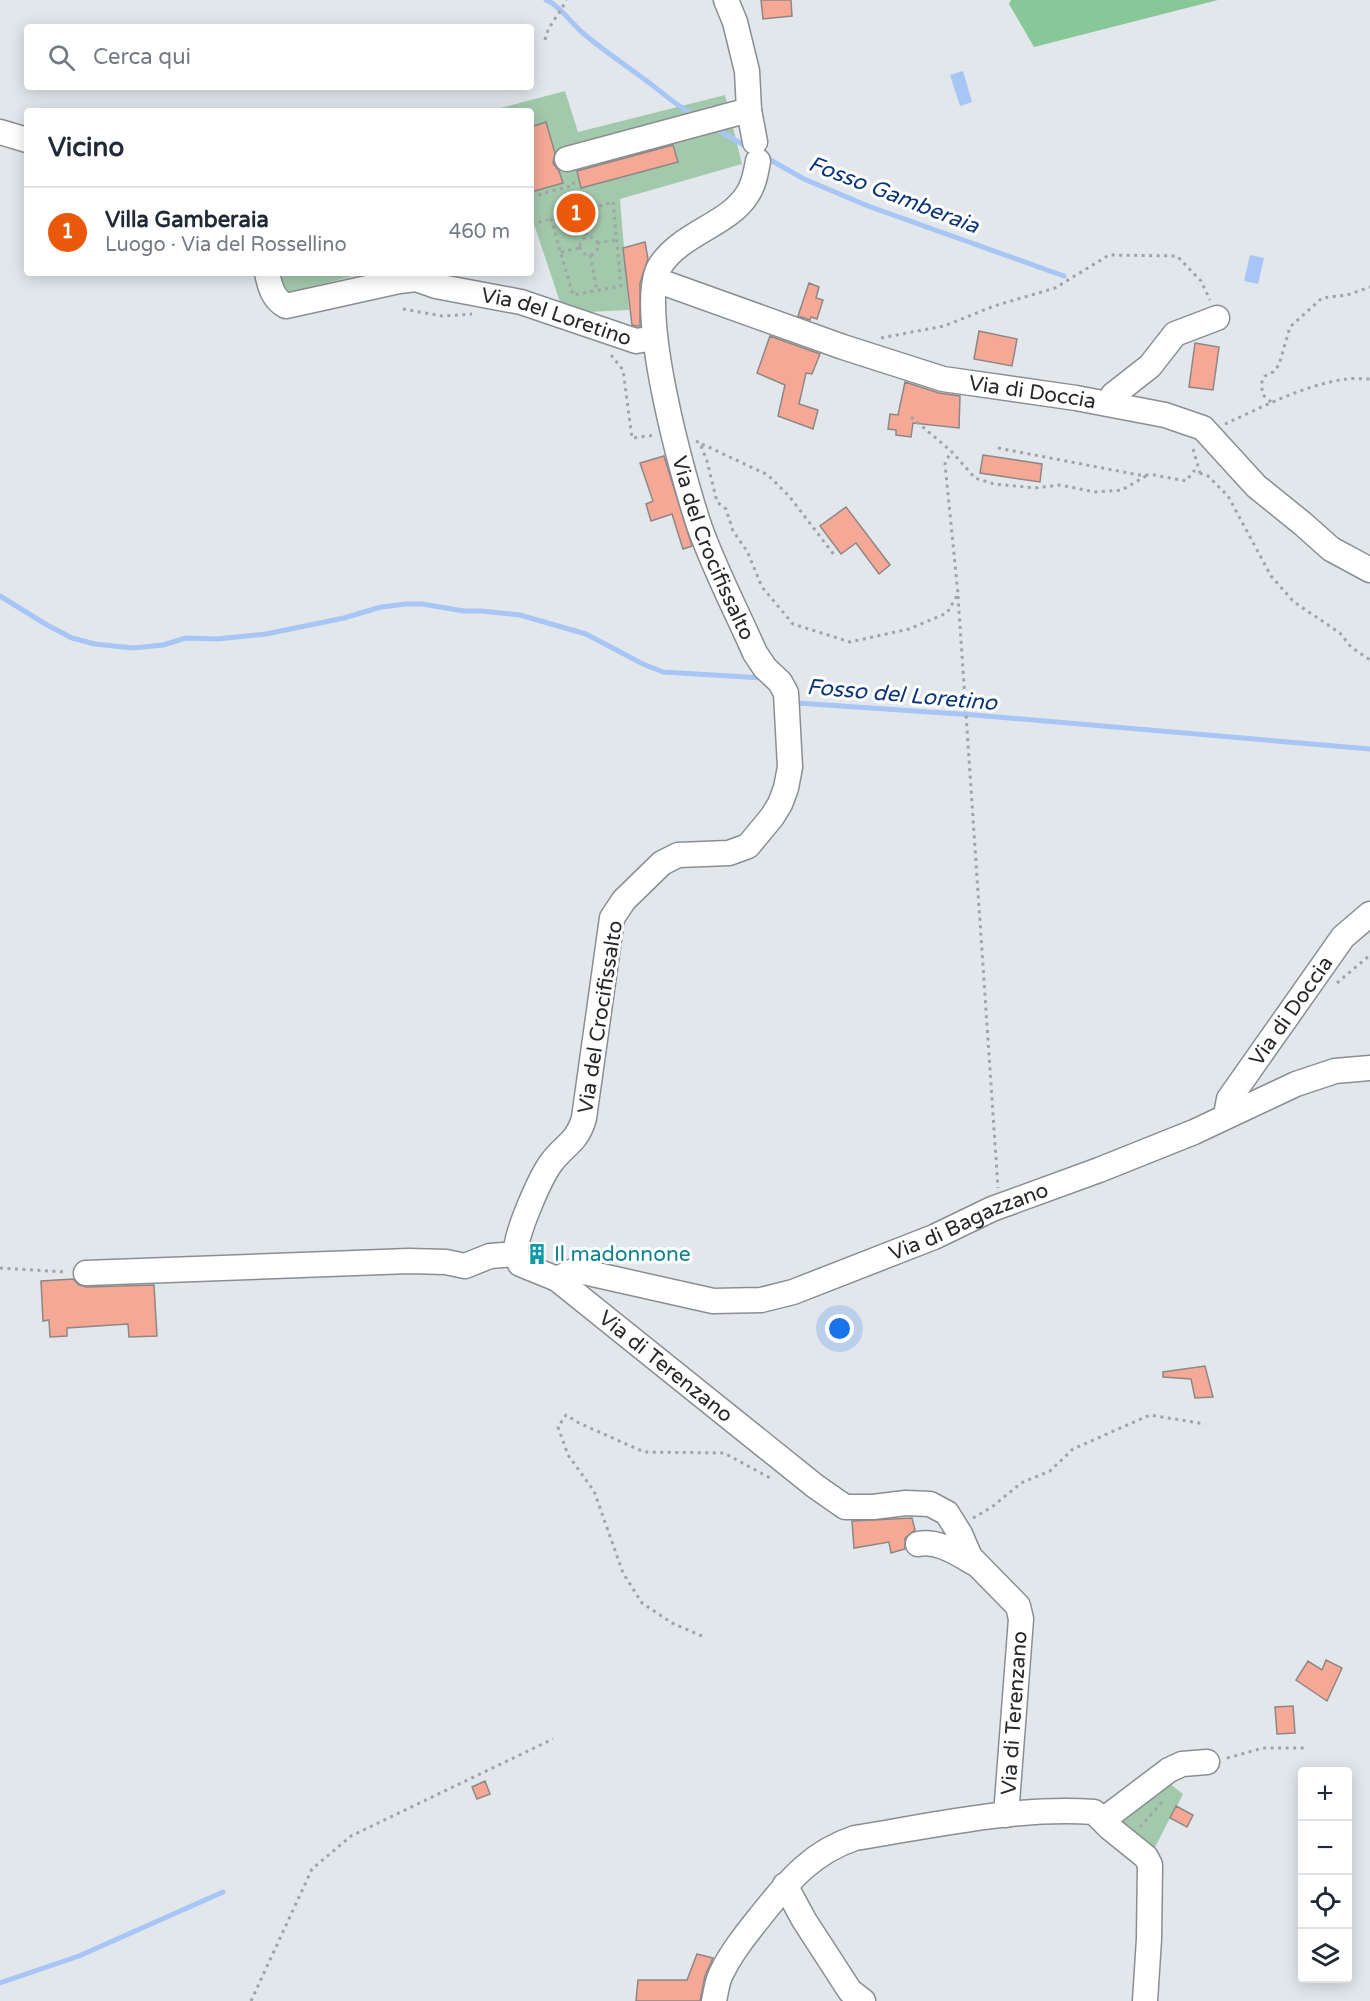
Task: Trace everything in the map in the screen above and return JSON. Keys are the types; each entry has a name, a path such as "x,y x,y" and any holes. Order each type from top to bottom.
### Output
{"street":[{"path":"656,280 658,268 681,244 731,213 742,203 753,182 756,151 749,110 747,71 735,21 726,0"},
{"path":"567,159 749,110"},
{"path":"0,132 24,139"},
{"name":"Via del Loretino","path":"268,276 278,302 286,306 416,279 436,286 521,302 636,341 655,338"},
{"name":"Via del Crocifissalto","path":"516,1254 532,1199 551,1163 580,1133 612,918 624,900 662,863 678,855 729,853 748,846 780,804 790,767 786,693 780,682 765,668 755,653 701,531 685,482 672,429 655,338 653,302 656,280"},
{"name":"Via di Doccia","path":"656,280 843,347 943,379 1104,398 1203,428 1256,486 1331,549 1370,570"},
{"path":"1104,398 1150,366 1175,334 1212,320"},
{"path":"1104,398 1172,364"},
{"name":"Via di Doccia","path":"1226,1115 1229,1099 1343,937 1370,915"},
{"name":"Via di Bagazzano","path":"557,1279 575,1270 713,1301 761,1300 793,1292 934,1237 1000,1206 1194,1132 1296,1084 1335,1071 1370,1068"},
{"path":"86,1273 410,1261 446,1262 465,1266 490,1256 516,1254 520,1264 557,1279"},
{"name":"Via di Terenzano","path":"557,1279 815,1486 845,1507 873,1507 906,1503 930,1504 947,1513 970,1557 1018,1606 1021,1619 1006,1815 855,1838 835,1844 803,1867 784,1885 739,1943 720,1976 714,2001"},
{"path":"918,1544 929,1542 949,1549 976,1564"},
{"path":"1103,1820 1169,1770 1182,1764 1207,1762"},
{"path":"1006,1815 1094,1812 1146,1857 1150,1865 1145,2001"},
{"path":"784,1885 850,1991 863,2001"}],"path":[{"path":"545,40 547,28 561,13 566,0"},
{"path":"534,196 574,185 567,159"},
{"path":"534,223 612,202 621,286 573,295 551,219"},
{"path":"582,210 587,237"},
{"path":"587,237 593,238 597,243 597,251 590,255 583,253 580,248 582,240 587,237"},
{"path":"597,243 616,240"},
{"path":"561,253 580,248"},
{"path":"590,255 597,290"},
{"path":"863,352 877,338 944,326 994,306 1055,288 1109,255 1177,255 1201,281 1211,304 1212,320"},
{"path":"1272,402 1263,395 1261,384 1265,375 1273,372 1279,366 1290,327 1322,298 1347,295 1370,287"},
{"path":"605,347 623,370 632,438 650,437 672,429 768,475 789,496 836,556"},
{"path":"1207,431 1272,402 1319,386 1347,378 1370,379"},
{"path":"911,417 951,451 975,477 994,484 1035,488 1060,485 1095,492 1122,490 1148,475"},
{"path":"700,443 708,461 717,502 726,509 733,531 747,550 762,587 793,624 850,642 909,629 947,613 958,594"},
{"path":"998,448 1139,475 1186,481 1194,471 1208,476 1228,496 1271,576 1294,602 1340,633 1351,647 1370,660"},
{"path":"951,451 945,464 958,594 1000,1206"},
{"path":"0,1268 86,1273"},
{"path":"702,1636 672,1623 642,1603 623,1573 594,1491 568,1455 558,1427 566,1415 644,1452 723,1453 775,1481"},
{"path":"956,1528 992,1508 1021,1483 1050,1471 1073,1449 1150,1415 1205,1424"},
{"path":"251,2001 312,1869 331,1851 351,1836 554,1739"},
{"path":"1207,1762 1263,1748 1305,1748"},
{"path":"1127,1842 1164,1800"}],"green space":[{"path":"1011,0 1218,0 1034,47 1009,4"},
{"path":"565,91 578,132 725,95 742,164 620,199 629,310 587,312 560,302 534,227 534,108 500,108"},
{"path":"280,276 353,276 285,294"},
{"path":"1166,1781 1183,1794 1177,1806 1193,1815 1187,1827 1170,1818 1152,1853 1114,1825"}],"water":[{"path":"963,71 972,102 960,106 950,75"},
{"path":"1250,255 1264,258 1258,284 1244,281"}],"building":[{"path":"761,0 791,0 792,16 763,19"},
{"path":"546,122 555,153 553,163 563,183 534,191 534,126"},
{"path":"673,145 678,162 581,188 577,171"},
{"path":"645,242 648,259 640,283 640,326 637,326 632,325 623,248"},
{"path":"809,283 819,287 816,298 823,300 817,319 811,317 810,320 798,316"},
{"path":"979,331 1017,339 1012,366 974,359"},
{"path":"770,336 820,354 812,374 806,373 799,404 818,410 813,429 778,416 785,385 757,373"},
{"path":"1195,343 1219,347 1213,390 1189,387"},
{"path":"905,382 939,393 960,396 959,428 913,423 911,437 896,435 896,430 888,429 890,414 898,415"},
{"path":"983,455 1042,464 1040,482 980,473"},
{"path":"664,456 692,546 683,549 672,514 651,521 646,504 653,501 640,463"},
{"path":"846,507 890,565 879,574 856,543 841,554 820,526"},
{"path":"73,1279 79,1285 87,1287 154,1285 157,1336 129,1337 128,1324 67,1328 67,1336 50,1337 49,1320 43,1321 41,1281"},
{"path":"1205,1366 1213,1397 1195,1398 1191,1379 1163,1377 1163,1372"},
{"path":"912,1518 915,1530 905,1538 905,1549 891,1553 889,1542 854,1548 852,1521"},
{"path":"1326,1660 1342,1668 1327,1701 1296,1680 1308,1661 1322,1670"},
{"path":"1293,1706 1295,1733 1277,1734 1275,1707"},
{"path":"485,1781 490,1794 477,1799 472,1787"},
{"path":"1176,1806 1193,1815 1187,1827 1170,1818"},
{"path":"697,1954 713,1958 705,1976 700,2001 636,2001 638,1980 687,1980"}],"waterway":[{"name":"Fosso Gamberaia","path":"546,0 556,6 579,30 689,112"},
{"name":"Fosso Gamberaia","path":"718,130 749,148"},
{"name":"Fosso Gamberaia","path":"765,157 804,179 868,206 1064,276"},
{"name":"Fosso del Loretino","path":"0,596 72,638 95,644 133,648 163,645 186,638 217,639 266,634 344,618 381,607 422,604 464,611 520,615 586,634 663,672 763,678"},
{"name":"Fosso del Loretino","path":"793,700 797,703 974,715 1370,749"},
{"path":"0,1983 79,1956 223,1892"}],"place":[{"name":"Villa Gamberaia","path":"576,213"},
{"name":"Il madonnone","path":"537,1254"}]}
